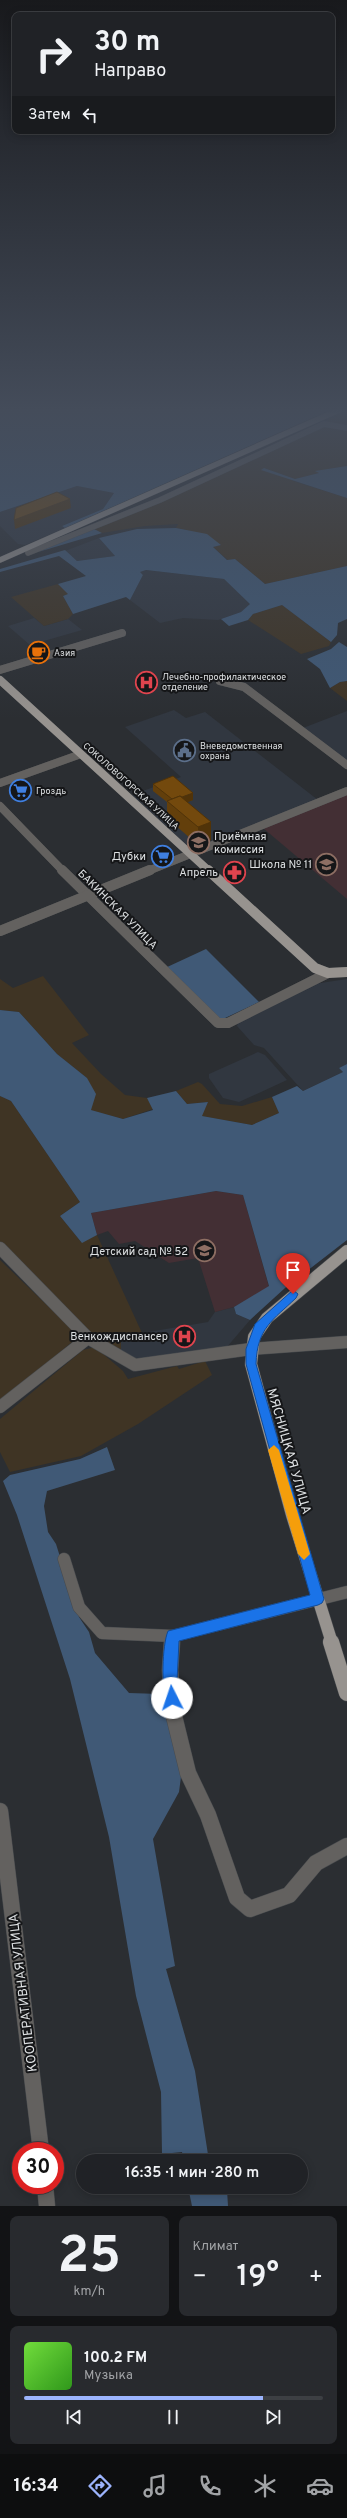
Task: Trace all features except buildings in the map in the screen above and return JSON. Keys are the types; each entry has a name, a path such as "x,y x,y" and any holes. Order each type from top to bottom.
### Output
{"main road":[{"path":"0,560 106,513"},
{"name":"СОКОЛОВОГОРСКАЯ УЛИЦА","path":"0,680 191,854 324,972"},
{"path":"324,972 347,972"},
{"name":"МЯСНИЦКАЯ УЛИЦА","path":"347,1251 267,1318 256,1332 251,1349 251,1364 256,1386 347,1693"}],"street":[{"path":"28,553 128,513"},
{"path":"0,670 122,632"},
{"path":"220,681 244,687 347,765"},
{"path":"0,783 81,754"},
{"path":"0,931 347,791"},
{"name":"БАКИНСКАЯ УЛИЦА","path":"0,806 87,896 211,1018 223,1023 324,972"},
{"path":"0,1248 88,1338 135,1365 251,1349 347,1342"},
{"path":"0,1407 88,1338"},
{"path":"64,1559 79,1607 102,1633 173,1636 347,1592"},
{"path":"173,1636 170,1670 173,1712 188,1773 208,1815 236,1898 250,1909 289,1895 316,1863 347,1846"},
{"name":"КООПЕРАТИВНАЯ УЛИЦА","path":"0,1811 40,2142"},
{"path":"46,2194 47,2206"}],"shaded area":[{"path":"0,513 93,513 62,526 65,528 25,545 18,544 0,526"},
{"path":"93,513 99,513 65,528 62,526"},
{"path":"130,513 347,513 347,566 265,584 235,559 228,560 213,547 221,545 187,530 176,528 178,524 145,526 102,533 92,528"},
{"path":"92,528 102,533 38,552"},
{"path":"176,528 207,534 221,545 213,547 227,560 235,559 265,584 347,566 347,619 338,623 337,635 331,642 282,605 253,614 248,620 229,626 221,619 241,612 250,604 224,579 146,570 140,572 143,575 130,600 126,597 73,614 63,596 68,594 58,584 86,576 59,556 0,572 0,569 65,550 77,561 115,556 99,538 137,529"},
{"path":"99,538 115,556 77,561 65,551"},
{"path":"146,570 224,579 251,604 241,612 218,620 183,618 160,623 130,600 143,575 139,572"},
{"path":"58,584 69,594 63,596 73,614 68,619 44,626 11,597"},
{"path":"282,605 331,642 329,646 301,654 248,620 253,614"},
{"path":"34,618 44,626 68,619 82,630 30,645 8,626"},
{"path":"339,642 347,647 347,681 340,682 330,688 320,669 307,659 331,649"},
{"path":"347,681 347,701 330,688 340,682"},
{"path":"174,710 186,718 205,712 318,800 193,849 190,848 132,795 181,777 125,727"},
{"path":"347,711 347,761 303,728"},
{"name":"Школа № 11","path":"347,794 347,899 263,828"},
{"path":"206,949 259,1002 223,1019 219,1018 165,968"},
{"path":"43,976 89,1035 72,1043 101,1074 125,1095 147,1098 153,1109 123,1119 90,1110 87,1078 57,1054 19,1012 0,1010 0,979 13,988"},
{"path":"347,979 347,1064 339,1068 343,1072 303,1091 264,1048 254,1045 237,1026 238,1022 314,984"},
{"path":"0,1010 19,1012 57,1054 87,1078 96,1094 91,1110 123,1119 153,1110 147,1098 176,1091 187,1104 208,1102 202,1116 252,1125 279,1113 272,1097 297,1086 303,1091 343,1072 339,1068 347,1064 347,1240 285,1288 250,1320 236,1314 234,1307 269,1286 243,1195 216,1191 91,1213 97,1235 82,1243 60,1216 80,1202 11,1101 0,1096"},
{"path":"258,1052 265,1055 287,1080 239,1102 223,1098 209,1078 209,1074"},
{"path":"198,1082 202,1084 220,1104 242,1106 272,1097 279,1113 252,1125 201,1116 208,1102 187,1104 176,1091"},
{"path":"0,1096 11,1101 80,1202 60,1216 81,1242 97,1235 142,1333 121,1340 121,1354 92,1334 3,1243 0,1244"},
{"name":"Детский сад № 52","path":"216,1191 243,1195 269,1287 234,1307 215,1312 198,1258 169,1263 135,1241 119,1244 108,1231 97,1235 91,1213"},
{"path":"0,1260 79,1336 0,1403"},
{"name":"Венкождиспансер","path":"234,1307 236,1314 250,1320 226,1348 133,1361 121,1354 121,1340 142,1333 208,1322 215,1312"},
{"path":"95,1347 123,1371 128,1379 177,1366 179,1369 205,1361 212,1375 138,1424 81,1456 10,1472 0,1452 0,1419 83,1350"},
{"path":"107,1447 115,1470 47,1491 44,1506 48,1532 56,1544 79,1617 89,1632 95,1653 129,1693 160,1694 182,1769 179,1792 153,1839 175,1966 166,1969 195,2071 208,2154 182,2154 182,2152 162,2154 161,2092 136,1996 109,1837 70,1679 17,1515 3,1481 10,1475 80,1459"},
{"path":"189,2194 227,2194 228,2206 192,2206"}],"slow traffic":[{"path":"274,1450 304,1554"}],"place":[{"name":"Азия","path":"39,653"},
{"name":"Лечебно-профилактическое отделение","path":"147,682"},
{"name":"Вневедомственная охрана","path":"185,751"},
{"name":"Гроздь","path":"21,791"},
{"name":"Приёмная комиссия","path":"199,842"},
{"name":"Дубки","path":"162,856"},
{"name":"Школа № 11","path":"327,864"},
{"name":"Апрель","path":"234,872"},
{"name":"Детский сад № 52","path":"204,1251"},
{"name":"Венкождиспансер","path":"184,1336"}],"route":[{"path":"172,1698 170,1670 173,1636 318,1599 292,1515 251,1364 251,1349 254,1337 259,1327 293,1294"}]}
